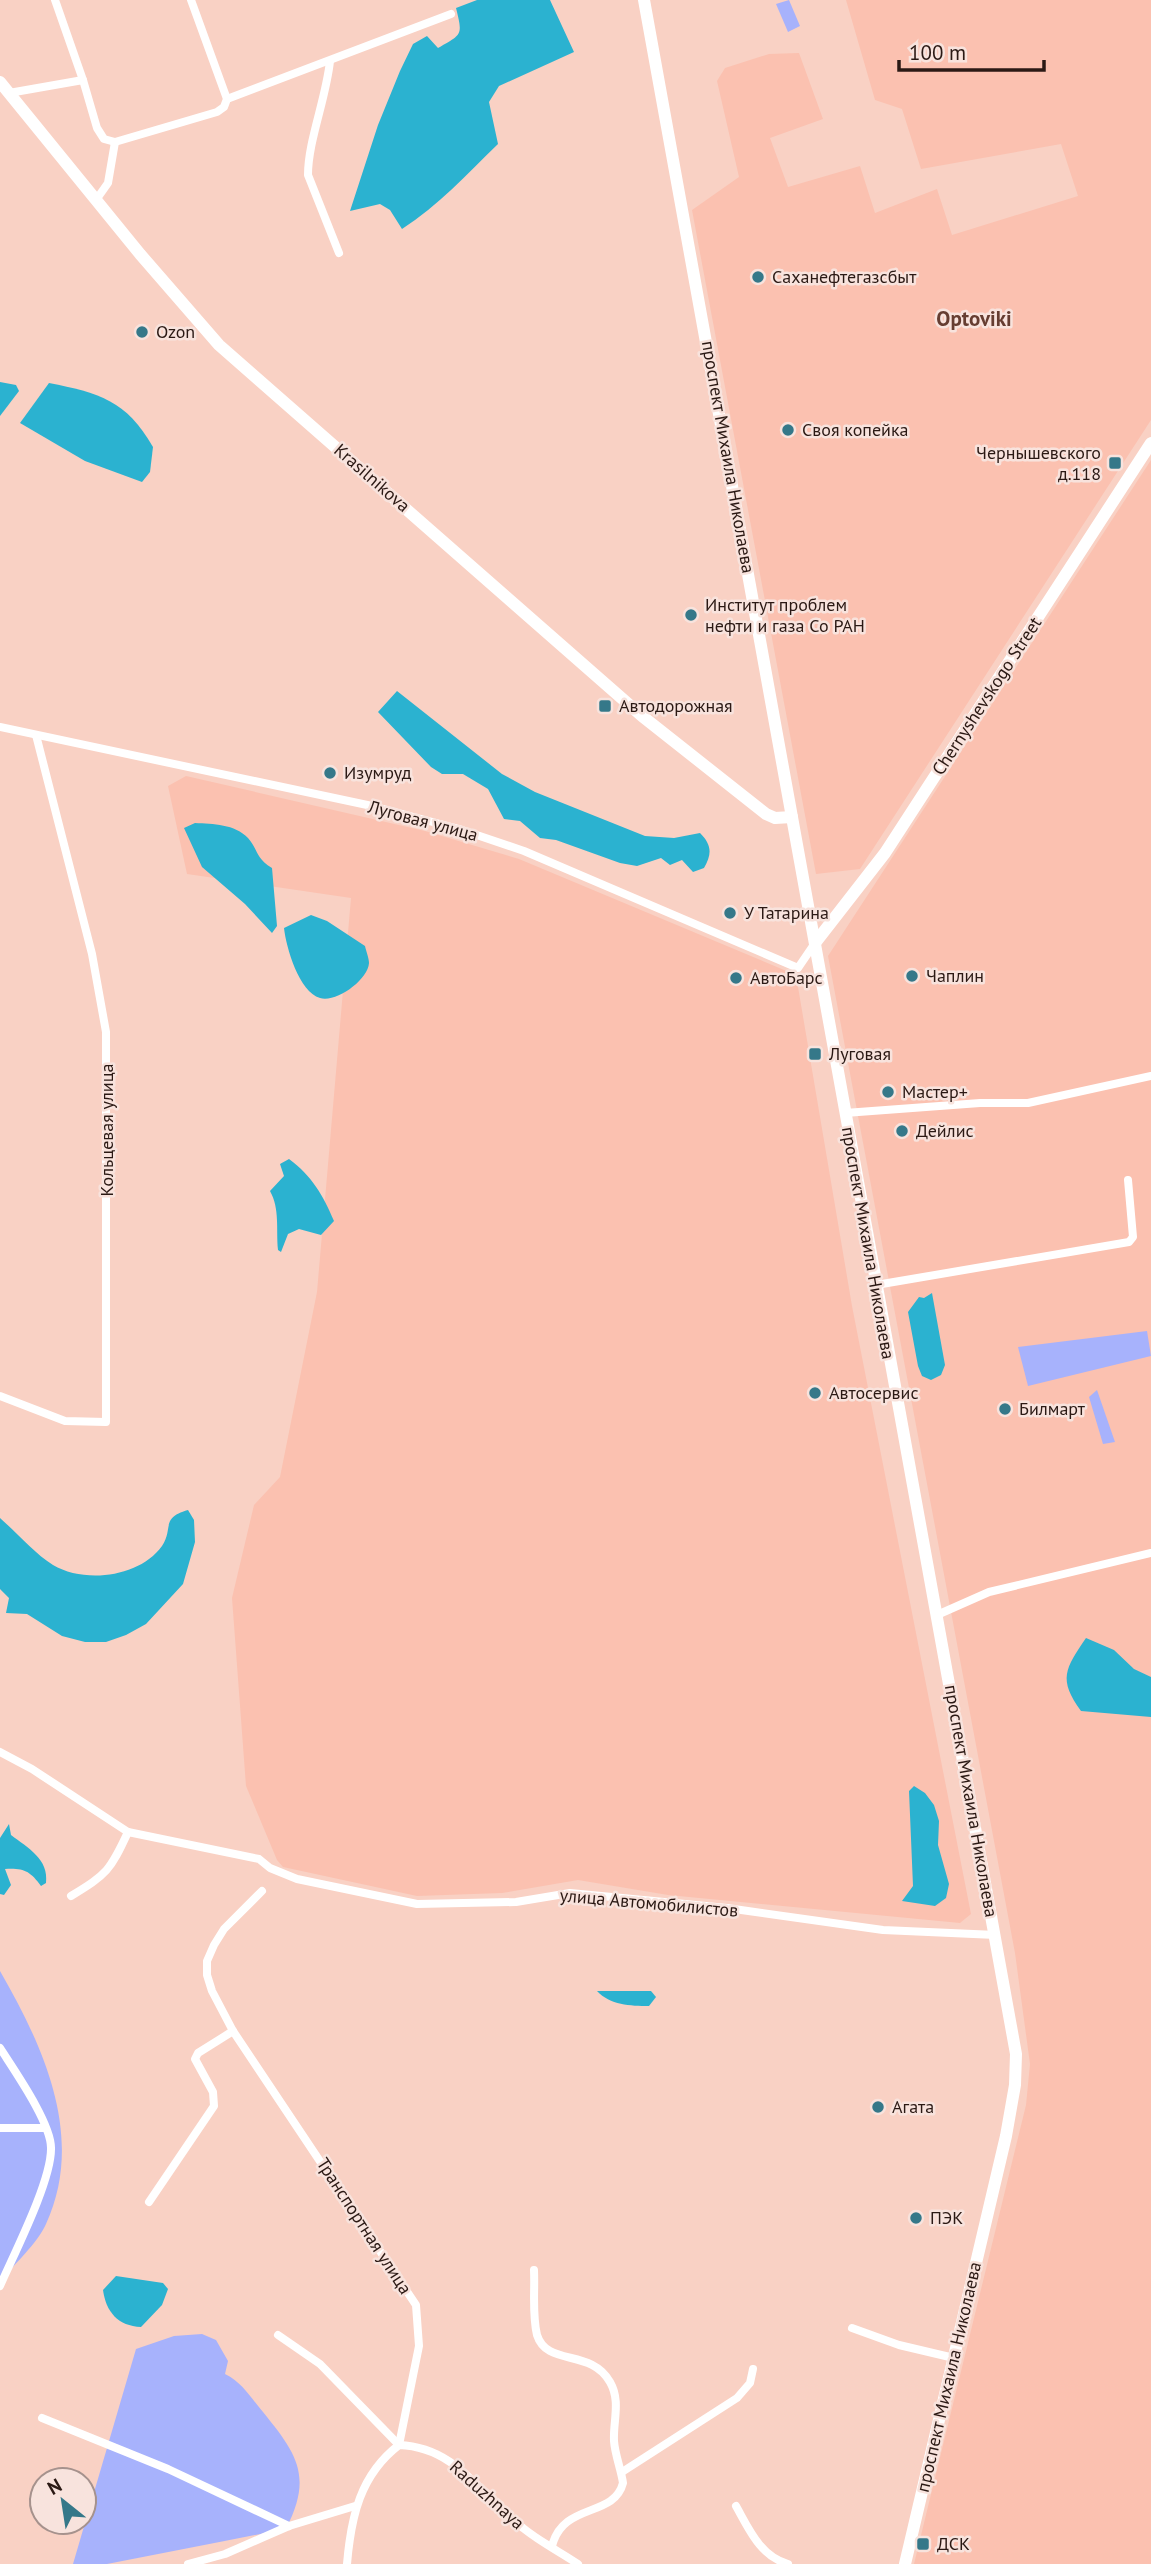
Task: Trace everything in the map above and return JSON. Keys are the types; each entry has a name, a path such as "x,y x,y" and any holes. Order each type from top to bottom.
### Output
{"main road":[{"name":"проспект Михаила Николаева","path":"644,0 1014,2037 1015,2084 1006,2136 905,2564"},
{"name":"Krasilnikova","path":"0,82 199,323 236,360 642,716 766,814 782,818 792,817"},
{"name":"Chernyshevskogo Street","path":"815,943 885,853 1151,443"}],"street":[{"path":"55,0 97,128 104,139 115,142 217,112 224,107 227,99 191,0"},
{"path":"227,99 451,14"},
{"path":"330,61 326,95 308,162 308,176 339,253"},
{"path":"9,93 83,80"},
{"path":"96,200 108,183 115,142"},
{"name":"Луговая улица","path":"0,727 372,806 459,829 524,851 798,968 815,943"},
{"name":"Кольцевая улица","path":"0,1396 65,1421 106,1422 107,1032 92,954 36,735"},
{"path":"845,1113 980,1103 1028,1103 1151,1076"},
{"path":"876,1285 1129,1242 1133,1237 1128,1180"},
{"path":"937,1615 989,1592 1151,1553"},
{"name":"улица Автомобилистов","path":"0,1752 32,1769 128,1832 259,1859 270,1868 297,1879 417,1904 516,1902 570,1893 711,1906 883,1930 996,1935"},
{"path":"71,1896 105,1875 128,1832"},
{"name":"Транспортная улица","path":"262,1891 223,1929 208,1961 207,1975 212,1991 233,2031 415,2305 419,2346 399,2445"},
{"path":"149,2202 214,2106 213,2092 195,2059 198,2053 233,2031"},
{"path":"0,2048 28,2091 52,2147 35,2204 0,2286"},
{"path":"0,2129 45,2128"},
{"path":"534,2270 536,2324 541,2344 555,2354 592,2363 610,2382 617,2410 614,2441 623,2483 614,2500 560,2526 552,2546"},
{"path":"852,2328 899,2345 954,2358"},
{"path":"278,2334 320,2364 399,2445 382,2458 355,2507 347,2564"},
{"path":"622,2472 737,2398 750,2383 753,2369"},
{"path":"42,2418 168,2469 289,2526"},
{"name":"Raduzhnaya","path":"399,2445 437,2452 465,2470 525,2529 578,2564"},
{"path":"736,2506 759,2545 769,2555 788,2564"},
{"path":"188,2564 225,2554 289,2526 355,2507"}],"shaded area":[{"path":"477,0 550,0 574,52 499,86 489,102 498,144 452,189 415,220 402,229 390,210 380,204 350,211 378,125 413,44 427,36 438,48 452,40 460,29 456,8"},
{"path":"789,0 800,26 788,32 776,4"},
{"path":"846,0 1151,0 1151,420 860,869 816,874 692,210 739,177 717,81 725,68 769,54 799,53 823,119 770,138 788,187 860,166 875,213 937,189 952,235 1078,196 1061,144 921,169 902,109 875,100"},
{"path":"0,382 16,385 19,391 0,416"},
{"path":"49,383 97,395 110,401 132,419 153,447 150,472 142,482 85,461 20,423"},
{"path":"1151,460 1151,2564 914,2564 1026,2105 1030,2064 1015,1953 828,956"},
{"path":"397,691 502,774 535,792 645,836 674,838 700,833 709,850 704,868 693,872 682,860 670,865 661,858 637,866 620,863 556,840 540,838 520,821 504,819 488,789 463,774 442,774 431,767 378,712"},
{"path":"186,776 425,831 519,859 796,975 852,1306 971,1914 960,1923 668,1895 578,1880 502,1893 417,1896 283,1867 277,1860 246,1786 232,1598 254,1505 280,1477 317,1292 351,898 187,874 168,786"},
{"path":"195,823 223,826 243,833 260,857 272,868 277,926 272,933 245,904 202,867 184,828"},
{"path":"311,915 327,921 365,946 369,961 367,970 357,983 342,994 327,999 313,994 300,978 284,928"},
{"path":"289,1159 316,1187 334,1221 321,1235 299,1229 288,1234 281,1252 278,1250 277,1219 270,1191 284,1176 280,1164"},
{"path":"932,1293 945,1365 941,1375 931,1380 922,1376 918,1366 908,1312 919,1297 924,1298"},
{"path":"1147,1331 1151,1356 1028,1386 1018,1347"},
{"path":"1097,1390 1115,1442 1103,1444 1089,1397"},
{"path":"188,1510 194,1520 195,1542 183,1584 146,1624 106,1642 85,1642 62,1636 27,1614 6,1613 9,1598 0,1589 0,1518 53,1565 66,1571 96,1576 126,1571 140,1565 162,1546 174,1516"},
{"path":"1086,1638 1114,1650 1134,1669 1151,1677 1151,1717 1081,1711 1069,1690 1067,1674 1073,1658"},
{"path":"914,1786 925,1793 934,1805 939,1821 938,1845 949,1884 946,1898 935,1906 902,1901 913,1886 909,1791"},
{"path":"9,1824 11,1835 41,1861 46,1883 41,1886 22,1870 5,1869 11,1885 4,1895 0,1894 0,1838"},
{"path":"0,1971 44,2061 60,2125 62,2158 57,2191 46,2224 0,2282"},
{"path":"597,1991 651,1991 656,1997 649,2006 628,2005 614,2002"},
{"path":"116,2276 163,2283 168,2289 162,2305 141,2327 120,2321 107,2305 103,2290"},
{"path":"202,2334 216,2340 228,2361 225,2374 246,2391 285,2441 297,2466 300,2480 299,2494 286,2529 107,2564 73,2564 81,2536 98,2536 98,2479 136,2349 174,2336"}],"place":[{"name":"Саханефтегазсбыт","path":"758,277"},
{"name":"Ozon","path":"142,332"},
{"name":"Своя копейка","path":"788,430"},
{"name":"Чернышевского д.118","path":"1115,463"},
{"name":"Институт проблем нефти и газа Со РАН","path":"691,615"},
{"name":"Автодорожная","path":"605,706"},
{"name":"Изумруд","path":"330,773"},
{"name":"У Татарина","path":"730,913"},
{"name":"Чаплин","path":"912,976"},
{"name":"АвтоБарс","path":"736,978"},
{"name":"Луговая","path":"815,1054"},
{"name":"Мастер+","path":"888,1092"},
{"name":"Дейлис","path":"902,1131"},
{"name":"Автосервис","path":"815,1393"},
{"name":"Билмарт","path":"1005,1409"},
{"name":"Агата","path":"878,2107"},
{"name":"ПЭК","path":"916,2218"},
{"name":"ДСК","path":"923,2544"}],"district":[{"name":"Optoviki","path":"974,319"}]}
